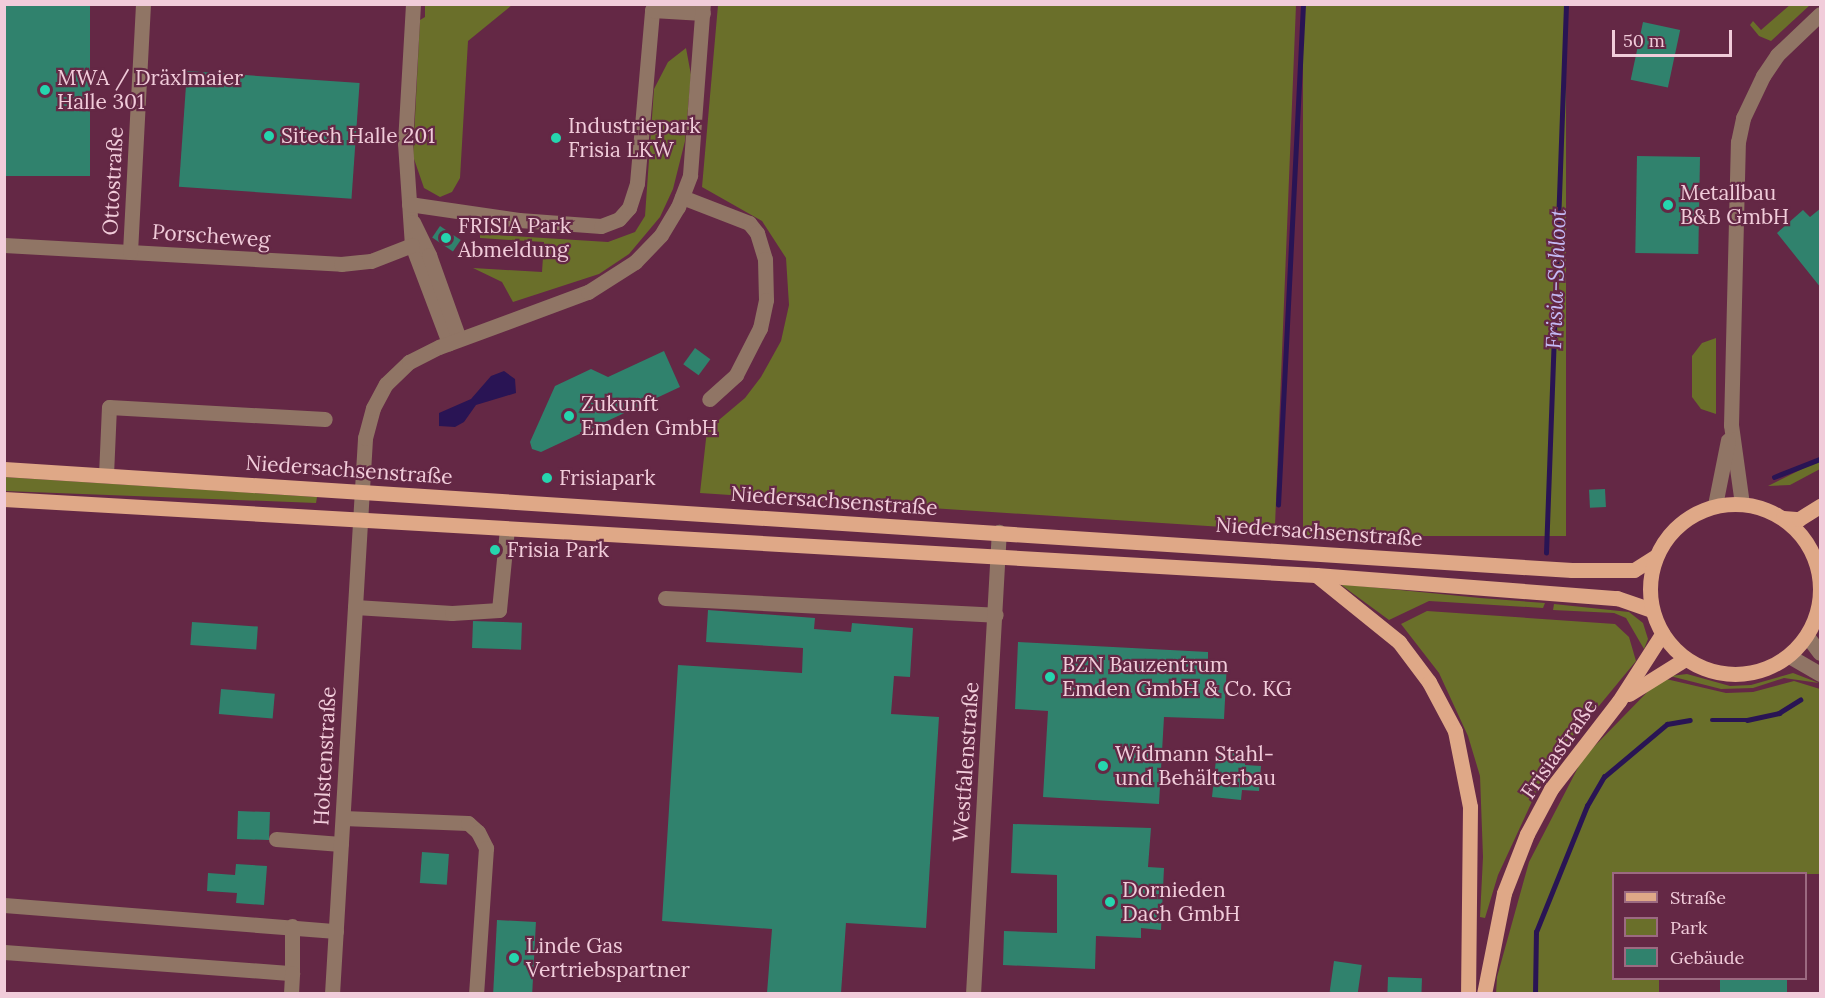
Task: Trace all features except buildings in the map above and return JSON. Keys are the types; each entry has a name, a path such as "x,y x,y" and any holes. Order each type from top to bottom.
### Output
{"main road":[{"name":"Niedersachsenstraße","path":"4,469 1614,572 1640,567 1656,556"},
{"name":"Niedersachsenstraße","path":"4,499 507,530 617,532 1316,575 1617,598 1652,610"},
{"name":"Niedersachsenstraße","path":"1818,568 1803,538 1783,518 1742,504 1715,506 1682,521 1664,541 1656,556 1650,579 1652,610 1662,634 1685,659 1711,671 1742,674 1764,670 1789,656 1806,636 1819,608 1818,568 1821,551"},
{"path":"1783,518 1798,519 1821,506"},
{"path":"1316,575 1399,642 1429,682 1455,731 1470,807 1468,993"},
{"name":"Frisiastraße","path":"1484,993 1504,893 1527,834 1571,760 1619,701 1662,634"},
{"name":"Frisiastraße","path":"1619,701 1685,659"}],"street":[{"name":"Ottostraße","path":"130,252 143,4"},
{"path":"413,4 405,143 412,245 454,341"},
{"path":"410,210 434,206 468,215 601,225 619,219 629,208 637,183 652,10 703,9"},
{"name":"Holstenstraße","path":"332,993 366,429 379,396 401,368 454,341 603,284 650,248 669,223 682,197 694,149 703,9"},
{"path":"1742,504 1731,425 1734,221 1738,142 1743,118 1777,55 1821,14"},
{"path":"682,197 749,223 758,233 765,260 766,300 760,328 736,375 709,399"},
{"path":"410,210 437,275 454,341"},
{"name":"Porscheweg","path":"4,244 341,264 371,261 412,245"},
{"path":"106,475 109,407 325,419"},
{"path":"1715,506 1731,425"},
{"path":"355,607 433,613 499,610 506,576 507,530"},
{"name":"Westfalenstraße","path":"973,993 999,532"},
{"path":"665,598 996,615"},
{"path":"1806,636 1821,653"},
{"path":"1789,656 1821,674"},
{"path":"343,818 468,823 478,832 486,848 476,993"},
{"path":"276,839 341,844"},
{"path":"4,905 336,931"},
{"path":"291,993 292,926"},
{"path":"4,952 292,973"}],"green space":[{"path":"1791,4 1810,5 1771,41 1759,36 1750,25 1753,21 1761,30"},
{"path":"425,5 512,5 468,41 460,178 452,192 440,197 424,188 413,156 420,20 425,17"},
{"path":"718,5 1296,5 1275,526 1269,525 1269,530 700,493 707,430 745,398 761,377 781,341 789,305 786,258 762,221 702,187"},
{"path":"1303,5 1566,5 1566,536 1303,536"},
{"path":"686,48 691,75 685,141 673,189 660,217 629,254 599,274 513,302 502,282 473,268 542,272 544,242 480,238 480,234 608,242 635,232 645,216 654,89 668,62"},
{"path":"1716,338 1716,414 1701,409 1692,397 1692,356 1702,343"},
{"path":"1820,460 1820,469 1790,485 1768,486"},
{"path":"4,477 317,497 316,503 5,491"},
{"path":"1340,584 1545,603 1543,608 1429,601 1389,620"},
{"path":"1554,604 1629,612 1643,623 1648,639 1644,649 1626,618 1614,613 1553,610"},
{"path":"1427,611 1615,624 1629,637 1636,661 1547,769 1498,875 1485,918 1480,917 1483,857 1480,776 1468,736 1439,673 1401,624"},
{"path":"1793,673 1819,683 1784,678 1753,688 1721,689 1670,676 1687,674 1730,686 1751,685"},
{"path":"1666,679 1726,693 1753,692 1794,681 1820,689 1820,874 1807,874 1807,872 1612,872 1612,980 1659,980 1659,993 1496,994 1497,977 1529,862 1583,758 1659,680"}],"shaded area":[{"path":"504,371 515,379 516,393 476,405 464,422 455,427 439,426 439,413 471,399 491,376"}],"waterway":[{"path":"1278,505 1303,4"},
{"name":"Frisia-Schloot","path":"1546,553 1566,4"},
{"path":"1774,477 1820,459"},
{"path":"1712,720 1747,720 1779,713 1800,700"},
{"path":"1535,994 1536,932 1587,806 1604,777 1667,724 1690,720"}],"place":[{"name":"MWA / Dräxlmaier Halle 301","path":"45,90"},
{"name":"Sitech Halle 201","path":"269,136"},
{"name":"Industriepark Frisia LKW","path":"556,138"},
{"name":"Metallbau B&B GmbH","path":"1668,205"},
{"name":"FRISIA Park Abmeldung","path":"446,238"},
{"name":"Zukunft Emden GmbH","path":"569,416"},
{"name":"Frisiapark","path":"547,478"},
{"name":"Frisia Park","path":"495,550"},
{"name":"BZN Bauzentrum Emden GmbH & Co. KG","path":"1050,677"},
{"name":"Widmann Stahl- und Behälterbau","path":"1103,766"},
{"name":"Dornieden Dach GmbH","path":"1110,902"},
{"name":"Linde Gas Vertriebspartner","path":"514,958"}]}
